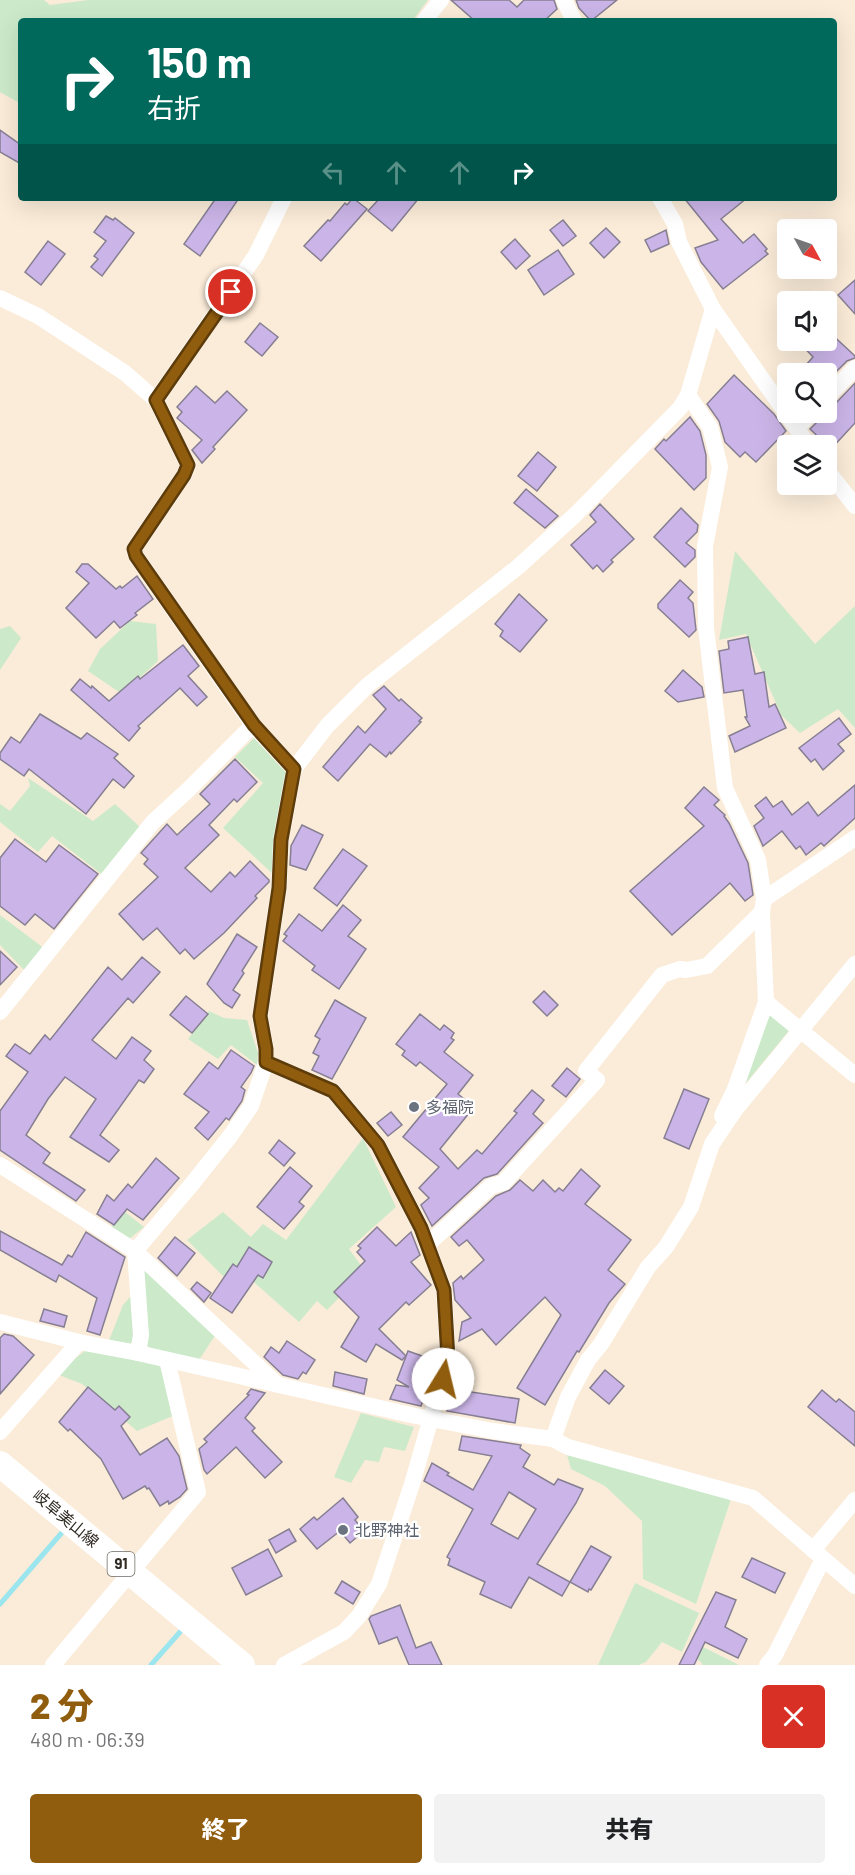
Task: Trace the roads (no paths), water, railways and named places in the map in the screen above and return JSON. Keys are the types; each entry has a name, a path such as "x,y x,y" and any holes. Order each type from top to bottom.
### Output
{"main road":[{"name":"岐阜美山線","path":"0,1464 242,1665"}],"street":[{"path":"426,18 441,0"},
{"path":"564,0 573,18"},
{"path":"156,400 256,255 283,201"},
{"path":"662,201 675,224 680,242 713,309 802,435"},
{"path":"0,298 38,316 125,372 156,400 188,465 184,475 134,549 136,556 254,725 294,769"},
{"path":"138,1353 141,1335 135,1251 231,1135 251,1106 266,1062 260,1016 279,888 281,840 294,769 327,726 368,685 518,567 592,498 680,408 688,394 713,309"},
{"path":"837,387 855,368"},
{"path":"554,1439 568,1397 588,1360 601,1344 648,1267 666,1247 691,1208 714,1134 735,1089 766,1002 763,905 758,860 725,788 706,628 705,546 720,467 710,427 688,394"},
{"path":"797,428 802,423"},
{"path":"837,484 855,506"},
{"path":"0,1012 153,822 254,725"},
{"path":"427,1245 491,1186 503,1183 597,1080 586,1071 662,975 680,969 707,966 763,905 855,838"},
{"path":"712,1144 735,1110 855,964"},
{"path":"766,1002 855,1075"},
{"path":"266,1062 333,1091 378,1145 421,1228 444,1290 448,1359 432,1419 379,1584 359,1616 344,1632 284,1665"},
{"path":"0,1165 135,1251 279,1385"},
{"path":"0,1322 79,1342 138,1353 432,1419 493,1431 554,1439 568,1447 753,1498 855,1586"},
{"path":"0,1432 79,1342"},
{"path":"53,1665 198,1492 167,1360"},
{"path":"767,1665 775,1655 818,1554 855,1500"}],"waterway":[{"path":"0,1604 65,1529"},
{"path":"151,1665 180,1632"}],"place":[{"name":"多福院","path":"414,1107"},
{"name":"北野神社","path":"343,1530"}]}
